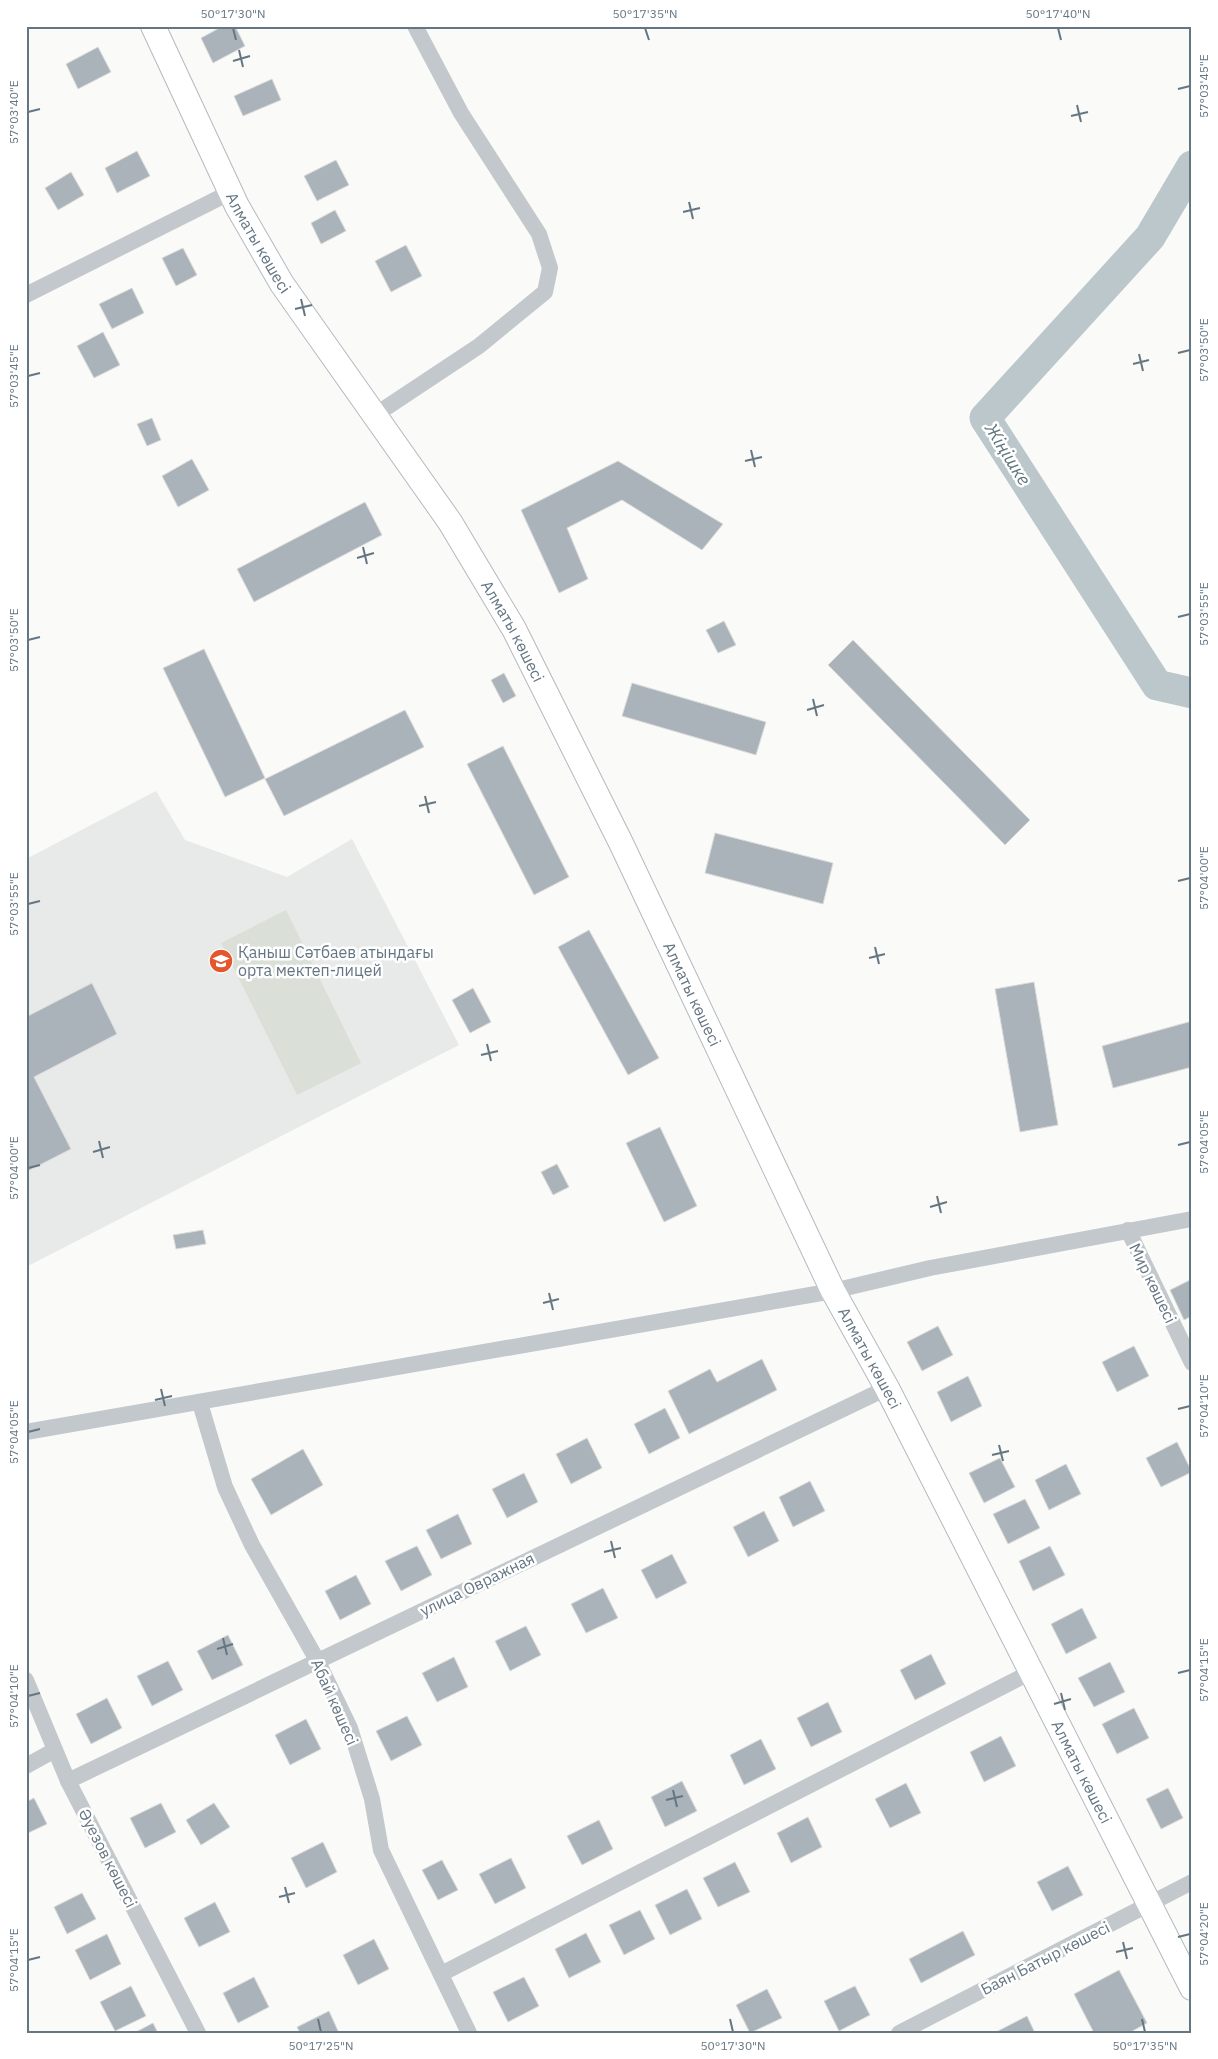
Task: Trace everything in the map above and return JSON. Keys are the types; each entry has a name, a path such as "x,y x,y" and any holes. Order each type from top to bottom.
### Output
{"street":[{"name":"Алматы көшесі","path":"153,26 231,192 282,284 450,522 514,629 621,844 833,1291 887,1388 1192,1988"},
{"path":"375,415 479,346 545,292 550,268 539,234 461,113 415,26"},
{"path":"26,294 231,192"},
{"path":"26,1432 833,1291 930,1268 1192,1219"},
{"name":"Мир көшесі","path":"1128,1230 1192,1363"},
{"name":"улица Овражная","path":"68,1781 887,1388"},
{"name":"Абай көшесі","path":"200,1403 225,1487 252,1544 317,1660 350,1728 372,1799 381,1850 469,2033"},
{"path":"440,1974 1031,1672"},
{"name":"Әуезов көшесі","path":"26,1680 68,1781 198,2033"},
{"path":"26,1766 55,1750"},
{"name":"Баян Батыр көшесі","path":"899,2033 1192,1882"}],"shaded area":[{"name":"Қаныш Сәтбаев атындағы орта мектеп-лицей","path":"156,791 185,840 287,877 352,839 459,1045 26,1267 26,859"},
{"path":"286,910 361,1063 297,1095 221,943"}],"building":[{"path":"223,26 235,26 245,46 213,63 201,38"},
{"path":"98,47 111,72 78,89 66,64"},
{"path":"272,79 281,100 243,116 234,96"},
{"path":"137,151 150,176 117,193 105,168"},
{"path":"336,160 349,185 317,201 304,176"},
{"path":"71,172 84,195 58,210 45,188"},
{"path":"335,210 346,231 321,244 311,223"},
{"path":"406,245 422,276 391,292 375,261"},
{"path":"183,248 197,275 176,286 162,258"},
{"path":"132,288 144,313 112,329 99,304"},
{"path":"103,332 120,365 94,378 77,346"},
{"path":"152,418 161,440 147,446 137,424"},
{"path":"192,459 209,490 178,507 162,476"},
{"path":"618,461 723,524 702,550 622,500 567,528 588,579 559,593 521,510"},
{"path":"365,502 382,535 254,602 237,569"},
{"path":"724,621 736,645 718,653 706,630"},
{"path":"853,640 1030,820 1005,845 828,665"},
{"path":"204,649 265,778 225,797 163,668"},
{"path":"504,673 516,696 503,703 491,680"},
{"path":"632,683 766,722 756,755 622,716"},
{"path":"405,710 424,747 284,816 265,779"},
{"path":"503,746 569,877 534,895 467,764"},
{"path":"715,833 833,863 823,904 705,873"},
{"path":"589,930 659,1058 628,1075 558,947"},
{"path":"1034,982 1058,1125 1020,1132 995,989"},
{"path":"92,983 117,1034 34,1077 71,1149 26,1172 26,1017"},
{"path":"473,988 491,1022 470,1033 452,1000"},
{"path":"1192,1021 1192,1067 1113,1088 1102,1046"},
{"path":"660,1127 697,1206 664,1222 626,1143"},
{"path":"557,1164 569,1187 553,1195 541,1172"},
{"path":"203,1230 206,1244 176,1249 173,1235"},
{"path":"1192,1279 1192,1316 1184,1320 1170,1290"},
{"path":"938,1326 953,1355 922,1371 907,1342"},
{"path":"1134,1346 1149,1376 1117,1392 1102,1362"},
{"path":"762,1359 777,1390 689,1434 668,1391 710,1369 717,1382"},
{"path":"968,1376 982,1406 951,1422 937,1392"},
{"path":"665,1408 680,1438 649,1454 634,1424"},
{"path":"587,1438 602,1468 571,1484 556,1454"},
{"path":"1177,1442 1192,1472 1161,1487 1146,1458"},
{"path":"303,1449 323,1485 271,1515 251,1479"},
{"path":"1000,1458 1015,1487 984,1503 969,1473"},
{"path":"1066,1464 1081,1494 1049,1510 1035,1480"},
{"path":"524,1473 538,1502 507,1518 492,1489"},
{"path":"810,1481 825,1511 793,1527 779,1497"},
{"path":"1025,1499 1040,1528 1008,1544 993,1514"},
{"path":"764,1511 779,1541 748,1557 733,1527"},
{"path":"458,1514 472,1544 441,1559 426,1530"},
{"path":"417,1546 432,1575 401,1591 385,1561"},
{"path":"1050,1546 1065,1575 1033,1591 1019,1561"},
{"path":"672,1554 687,1583 656,1599 641,1570"},
{"path":"356,1575 371,1604 340,1620 325,1591"},
{"path":"603,1588 618,1618 586,1633 571,1604"},
{"path":"1082,1608 1097,1638 1066,1654 1051,1624"},
{"path":"526,1626 541,1655 510,1671 495,1641"},
{"path":"228,1635 243,1665 212,1680 197,1651"},
{"path":"931,1654 946,1684 915,1700 900,1670"},
{"path":"454,1657 468,1687 437,1702 422,1673"},
{"path":"168,1661 183,1690 152,1706 137,1676"},
{"path":"1110,1662 1125,1692 1094,1707 1078,1678"},
{"path":"107,1698 122,1728 91,1744 76,1714"},
{"path":"828,1702 842,1732 811,1747 797,1718"},
{"path":"1134,1708 1149,1738 1117,1754 1102,1724"},
{"path":"407,1716 422,1745 391,1761 376,1731"},
{"path":"306,1719 321,1749 290,1765 275,1735"},
{"path":"1001,1736 1016,1766 984,1782 970,1752"},
{"path":"761,1739 776,1769 744,1785 730,1755"},
{"path":"682,1781 697,1811 665,1827 651,1797"},
{"path":"906,1783 921,1813 890,1828 875,1799"},
{"path":"1168,1788 1183,1818 1161,1829 1146,1799"},
{"path":"34,1798 47,1824 26,1834 26,1802"},
{"path":"161,1803 176,1832 145,1848 130,1818"},
{"path":"214,1803 230,1827 201,1845 186,1820"},
{"path":"808,1817 822,1847 791,1863 777,1833"},
{"path":"599,1820 613,1849 582,1865 567,1836"},
{"path":"323,1842 337,1872 306,1888 291,1858"},
{"path":"511,1858 526,1888 495,1904 479,1874"},
{"path":"442,1860 458,1890 438,1900 422,1870"},
{"path":"735,1862 750,1892 718,1907 703,1878"},
{"path":"1068,1866 1083,1895 1052,1911 1037,1882"},
{"path":"687,1889 702,1919 670,1935 655,1905"},
{"path":"82,1893 96,1919 67,1934 54,1907"},
{"path":"215,1902 230,1932 199,1947 184,1918"},
{"path":"640,1910 655,1939 624,1955 609,1925"},
{"path":"963,1931 975,1955 921,1983 909,1959"},
{"path":"586,1933 601,1962 569,1978 555,1949"},
{"path":"107,1934 121,1964 90,1980 75,1950"},
{"path":"374,1939 389,1969 358,1985 343,1955"},
{"path":"1119,1970 1147,2023 1129,2033 1094,2033 1074,1994"},
{"path":"254,1977 269,2007 238,2023 223,1993"},
{"path":"524,1977 539,2006 508,2022 493,1992"},
{"path":"131,1986 146,2016 115,2031 100,2002"},
{"path":"855,1986 870,2015 839,2031 824,2001"},
{"path":"767,1989 782,2018 750,2033 736,2005"},
{"path":"329,2011 339,2033 300,2033 297,2027"},
{"path":"1027,2016 1035,2033 994,2033"},
{"path":"153,2023 158,2033 134,2033"}],"waterway":[{"name":"Жіңішке","path":"1192,166 1150,237 985,418 1157,685 1192,693"}],"place":[{"name":"Қаныш Сәтбаев атындағы орта мектеп-лицей","path":"221,961"}]}
